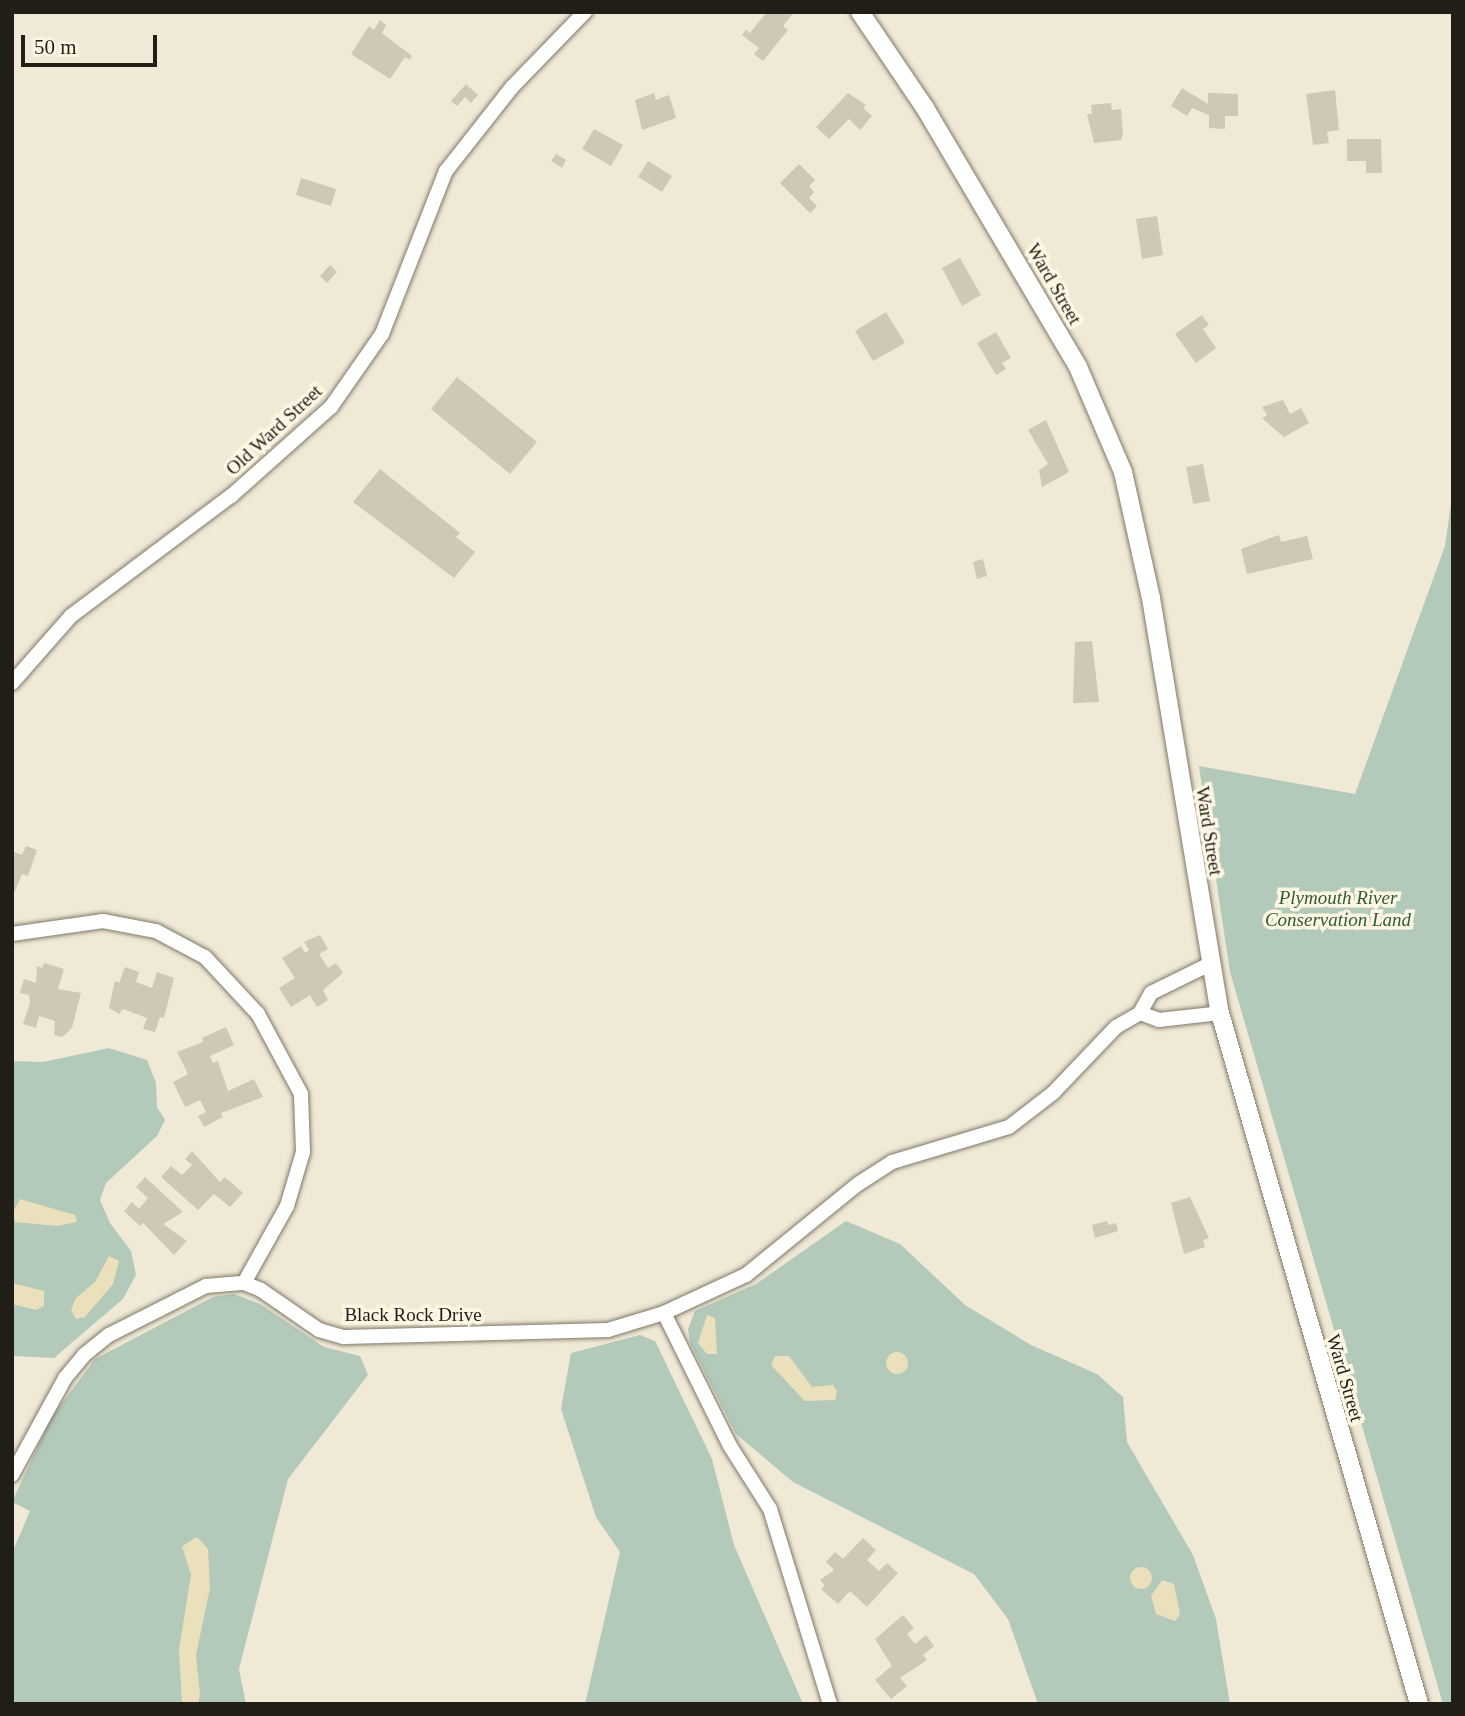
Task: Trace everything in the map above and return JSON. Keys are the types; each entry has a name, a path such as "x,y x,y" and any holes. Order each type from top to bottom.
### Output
{"street":[{"name":"Old Ward Street","path":"12,683 71,616 231,496 331,407 382,334 446,171 512,88 585,12"},
{"name":"Ward Street","path":"860,12 925,108 1078,367 1123,472 1151,598 1220,1013 1419,1704"},
{"path":"12,934 103,921 156,931 205,957 258,1014 301,1094 303,1152 287,1206 244,1283 206,1286 96,1345 65,1378 12,1475"},
{"name":"Black Rock Drive","path":"244,1283 261,1290 319,1330 344,1337 608,1330 664,1313 746,1275 858,1184 892,1162 1009,1127 1053,1093 1116,1027 1140,1013 1151,993 1210,964"},
{"path":"1140,1013 1158,1020 1220,1013"},
{"path":"664,1313 730,1446 770,1509 830,1704"}],"green space":[{"name":"Plymouth River Conservation Land","path":"1453,489 1453,1704 1443,1704 1230,972 1199,766 1355,794 1445,546"},
{"path":"109,1048 147,1060 156,1083 157,1107 165,1120 157,1136 106,1183 100,1200 110,1223 131,1251 136,1275 123,1299 54,1358 12,1356 12,1061 43,1062"},
{"path":"846,1221 900,1244 965,1305 1031,1345 1097,1374 1123,1397 1127,1442 1193,1555 1216,1619 1230,1704 1038,1704 1008,1619 974,1574 793,1482 736,1434 690,1343 688,1329 695,1311 756,1284"},
{"path":"234,1294 260,1304 324,1347 360,1356 368,1375 288,1479 239,1669 246,1704 12,1704 12,1553 30,1511 12,1502 51,1418 95,1359 213,1297"},
{"path":"640,1335 655,1341 712,1459 734,1545 803,1704 585,1704 620,1552 596,1517 561,1409 571,1353"}],"sand":[{"path":"20,1199 75,1215 77,1222 57,1226 15,1222 13,1212"},
{"path":"109,1256 119,1261 113,1284 85,1317 76,1319 71,1310 76,1298 95,1282"},
{"path":"12,1283 44,1291 44,1306 36,1310 12,1304"},
{"path":"707,1315 715,1318 717,1354 707,1354 698,1343"},
{"path":"897,1352 905,1355 908,1363 905,1371 897,1374 889,1371 886,1363 889,1355"},
{"path":"775,1356 789,1356 812,1387 833,1385 837,1391 835,1400 805,1401 771,1365"},
{"path":"197,1537 208,1549 210,1588 196,1655 200,1694 198,1704 182,1704 179,1649 191,1575 182,1546"},
{"path":"1141,1567 1149,1570 1152,1578 1149,1586 1141,1589 1133,1586 1130,1578 1133,1570"},
{"path":"1162,1580 1174,1584 1180,1614 1175,1621 1156,1614 1151,1596"}],"building":[{"path":"767,12 794,12 783,26 788,30 763,61 754,54 759,48 742,35 746,30 750,33"},
{"path":"380,20 386,25 382,33 412,56 410,60 405,57 390,79 351,54 369,26 374,30"},
{"path":"466,84 478,95 471,103 465,97 457,106 451,101"},
{"path":"1182,88 1208,104 1208,93 1238,94 1238,116 1225,116 1225,129 1209,128 1209,115 1192,108 1187,116 1171,106"},
{"path":"1335,90 1339,130 1327,132 1329,143 1313,145 1306,94"},
{"path":"654,93 656,100 669,95 676,118 642,130 635,100"},
{"path":"848,93 866,105 863,108 872,116 860,130 849,119 829,139 816,127"},
{"path":"1111,103 1112,110 1121,109 1121,140 1094,143 1087,114 1092,114 1091,105"},
{"path":"594,129 623,145 611,166 582,149"},
{"path":"1347,139 1381,139 1382,173 1366,173 1366,161 1347,161"},
{"path":"556,154 566,160 562,168 551,161"},
{"path":"648,161 672,176 662,192 638,177"},
{"path":"799,164 815,180 809,186 814,192 809,198 817,206 810,213 780,183"},
{"path":"301,178 336,189 331,206 296,195"},
{"path":"1157,216 1163,255 1142,259 1136,219"},
{"path":"960,258 981,295 962,306 942,268"},
{"path":"330,265 337,272 327,283 320,276"},
{"path":"886,312 905,343 873,361 855,331"},
{"path":"1202,315 1209,325 1203,329 1216,348 1196,363 1175,334"},
{"path":"996,332 1011,358 1002,363 1006,369 996,375 977,343"},
{"path":"457,377 537,442 510,474 431,409"},
{"path":"1283,400 1290,414 1301,408 1309,423 1284,437 1262,418 1267,415 1262,407"},
{"path":"1046,420 1069,472 1042,487 1039,470 1048,464 1028,430"},
{"path":"1203,464 1210,501 1193,504 1186,467"},
{"path":"380,469 460,533 456,537 475,552 454,578 353,502"},
{"path":"1279,535 1281,542 1307,536 1313,559 1247,574 1241,549"},
{"path":"983,559 987,576 977,579 973,562"},
{"path":"1092,641 1099,702 1073,703 1075,642"},
{"path":"26,846 37,850 28,876 22,874 12,898 12,851 22,855"},
{"path":"320,935 328,949 319,954 328,968 336,963 343,973 323,990 328,1000 317,1007 310,995 291,1007 279,988 295,978 282,958 301,946 305,953 309,950 304,942"},
{"path":"44,963 64,969 58,989 81,993 72,1028 62,1037 54,1035 55,1021 39,1016 36,1028 23,1024 30,1003 29,995 20,993 24,979 36,983 37,966 42,968"},
{"path":"125,967 139,972 136,982 152,988 157,972 174,978 164,1018 160,1017 155,1032 143,1029 147,1018 123,1009 119,1014 109,1008 115,981 119,983"},
{"path":"226,1027 234,1045 210,1056 213,1063 218,1061 228,1091 254,1079 263,1097 221,1113 223,1117 204,1127 198,1116 206,1112 200,1100 185,1107 173,1082 188,1074 177,1052 203,1042 202,1038"},
{"path":"192,1151 220,1182 225,1177 243,1193 230,1207 214,1194 198,1210 161,1177 171,1166 182,1175 192,1165 185,1159"},
{"path":"145,1177 183,1212 163,1224 187,1241 174,1255 143,1223 140,1226 124,1211 132,1202 139,1209 148,1198 136,1187"},
{"path":"1190,1197 1209,1238 1203,1240 1205,1247 1184,1254 1171,1203"},
{"path":"1107,1221 1108,1225 1116,1223 1118,1231 1095,1238 1092,1225"},
{"path":"863,1538 876,1550 867,1560 879,1571 887,1563 898,1573 867,1607 850,1591 838,1604 821,1589 825,1586 820,1580 834,1570 826,1562 835,1552 843,1559"},
{"path":"903,1615 914,1628 907,1634 915,1644 926,1635 934,1646 923,1655 927,1660 900,1678 907,1686 891,1699 875,1680 892,1666 875,1639"}]}
